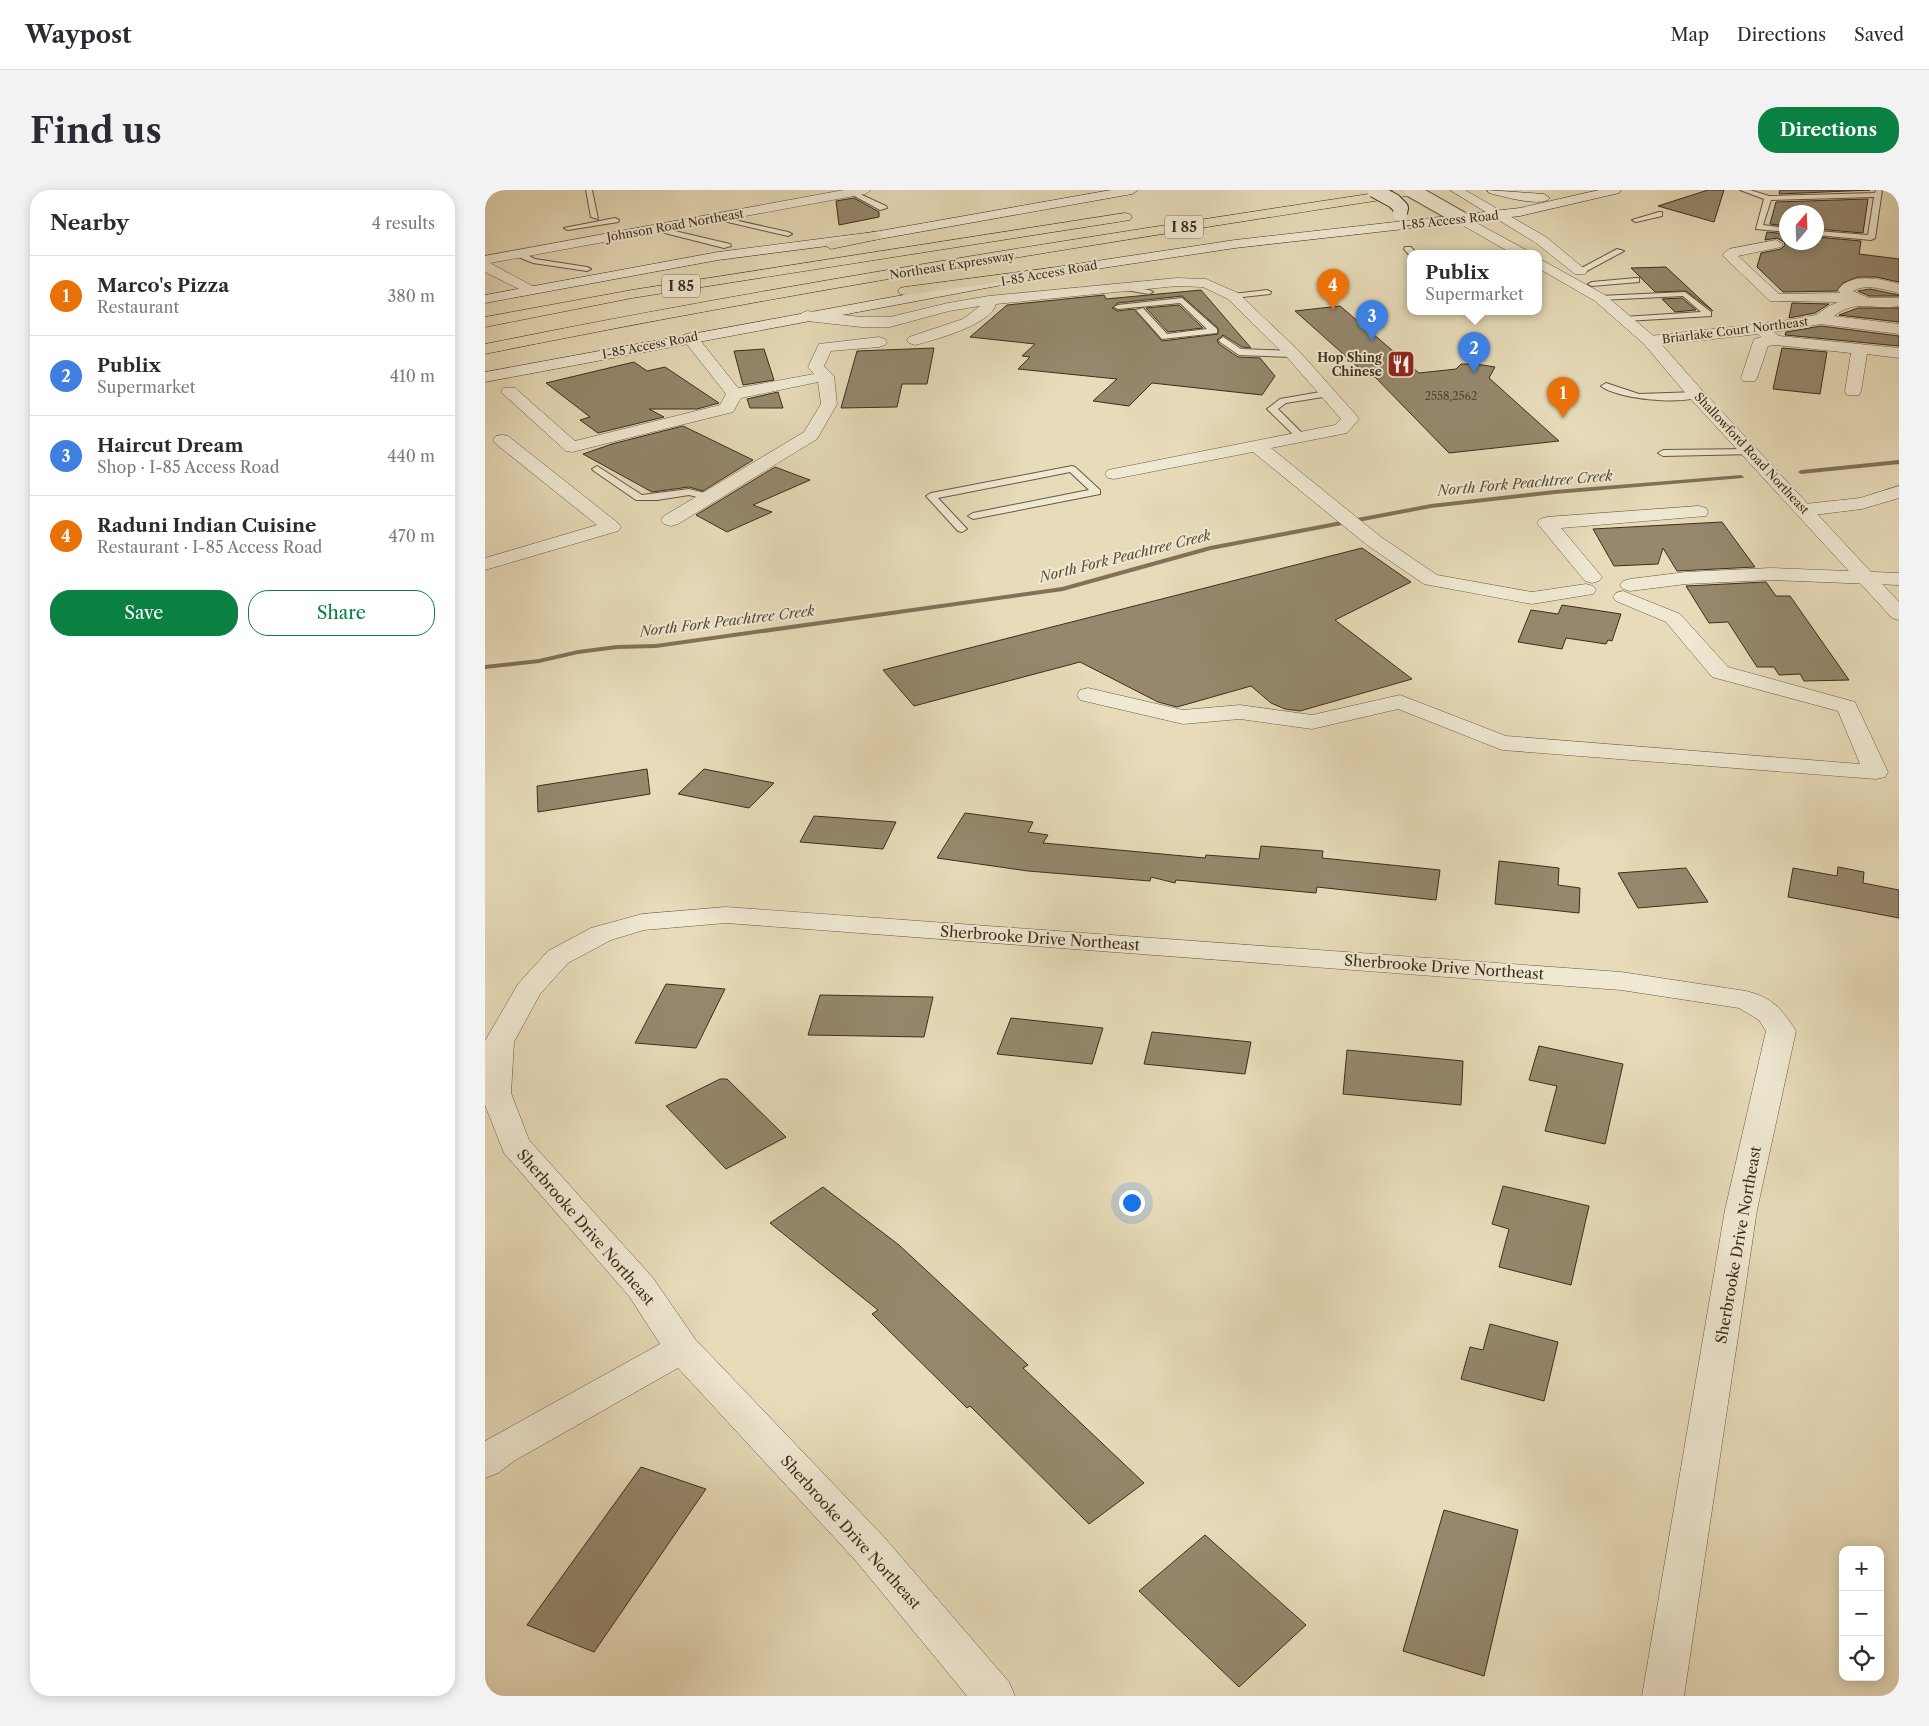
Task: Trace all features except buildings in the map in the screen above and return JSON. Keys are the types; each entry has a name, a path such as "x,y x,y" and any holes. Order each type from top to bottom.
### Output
{"highway":[{"name":"Northeast Expressway","path":"485,349 566,332 801,289 1420,190"},
{"name":"Northeast Expressway","path":"485,322 633,294 1134,215"},
{"path":"485,309 707,266 825,247 874,236"},
{"path":"566,332 691,320 1050,272"}],"street":[{"path":"485,299 718,256 874,236 1133,190"},
{"path":"1367,228 1380,224 1400,213 1401,208 1394,201 1374,190"},
{"path":"1411,190 1515,250"},
{"name":"Shallowford Road Northeast","path":"1456,190 1541,240 1579,271 1592,284 1600,298"},
{"path":"1493,190 1511,196 1588,197"},
{"name":"I-85 Access Road","path":"485,378 807,316 1050,272 1235,244 1367,228 1462,220 1545,207 1615,190"},
{"name":"Johnson Road Northeast","path":"485,260 858,191"},
{"path":"1328,233 1436,230 1461,231 1489,236"},
{"path":"1776,244 1734,252 1729,255 1775,298 1854,298 1875,303 1899,302"},
{"path":"485,266 529,290"},
{"name":"Shallowford Road Northeast","path":"1542,266 1600,298 1650,341 1697,395 1899,614"},
{"path":"843,310 861,320 878,319 948,313 948,307 989,300 1177,282 1206,283 1233,296 1293,354 1326,394 1350,419 1341,429 1114,474"},
{"path":"1854,298 1846,293 1845,290 1853,285 1876,284 1899,289"},
{"name":"Briarlake Court Northeast","path":"1821,319 1854,298"},
{"path":"915,340 968,322 987,309 989,300"},
{"path":"807,316 861,322 884,327 918,316"},
{"name":"Briarlake Court Northeast","path":"1650,341 1760,329 1821,319 1899,329"},
{"path":"1760,329 1775,340"},
{"path":"690,338 735,394"},
{"path":"1749,378 1761,342 1775,340 1899,353"},
{"path":"671,520 811,435 829,404 826,376 816,367 825,347 879,342"},
{"path":"1853,391 1860,349"},
{"path":"509,392 572,448 727,408 735,394 826,376"},
{"path":"485,564 611,527 502,440"},
{"path":"1256,445 1305,487 1374,541 1431,580 1532,598 1589,584"},
{"path":"1805,510 1862,503 1899,492"},
{"path":"1699,512 1547,524 1589,584 1606,598 1656,582 1691,586 1745,583 1771,574 1899,579"},
{"path":"1381,688 1400,702 1502,743 1876,772 1847,708 1720,672 1673,618 1626,591"},
{"path":"1088,695 1183,717 1240,712 1312,722 1400,702"},
{"name":"Sherbrooke Drive Northeast","path":"994,1696 870,1549 683,1349 641,1287 515,1145 496,1093 499,1042 528,990 558,957 601,934 643,922 726,914 1621,980 1746,1000 1769,1014 1781,1031 1741,1210 1663,1696"},
{"path":"485,1462 501,1450 683,1349"}],"lane":[{"path":"589,190 596,220 613,236"},
{"path":"1743,190 1768,198 1800,198 1878,192 1871,238 1824,234"},
{"path":"858,191 883,208"},
{"path":"1768,198 1759,227 1779,229"},
{"path":"1636,220 1659,214"},
{"path":"715,217 788,234"},
{"path":"567,228 596,220 615,220"},
{"path":"656,228 727,246"},
{"path":"1579,271 1621,251"},
{"path":"519,254 533,260 587,269"},
{"path":"1592,284 1636,280"},
{"path":"1120,287 1149,292"},
{"path":"1233,296 1267,292"},
{"path":"1600,298 1685,294 1708,314 1626,319"},
{"path":"1117,307 1182,300 1214,331 1165,337 1139,310"},
{"path":"1223,340 1239,352 1293,354"},
{"path":"1606,386 1630,396 1697,395"},
{"path":"1300,436 1272,408 1283,401 1326,394"},
{"path":"1663,453 1751,452"},
{"path":"597,469 640,498 689,492 709,497"},
{"path":"962,529 931,496 1072,469 1097,492 973,516"}],"waterway":[{"name":"North Fork Peachtree Creek","path":"1801,472 1899,462"},
{"name":"North Fork Peachtree Creek","path":"485,667 539,661 578,652 617,647 656,646 1063,589 1210,548 1431,506 1555,492 1741,477"}],"place":[{"name":"Raduni Indian Cuisine","path":"1333,310"},
{"name":"Haircut Dream","path":"1372,341"},
{"name":"Hop Shing Chinese","path":"1401,364"},
{"name":"Publix","path":"1474,373"},
{"name":"Marco's Pizza","path":"1563,418"}]}
